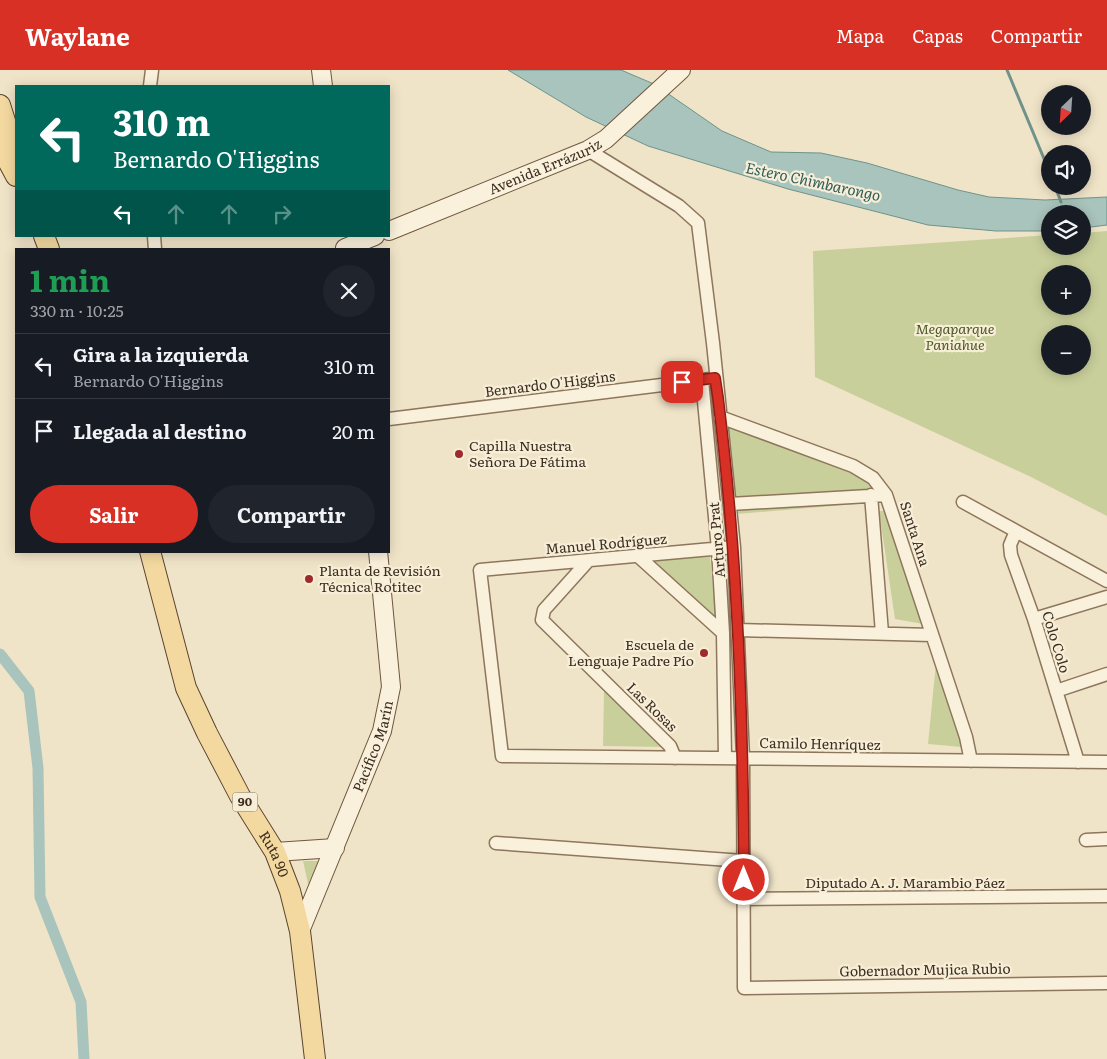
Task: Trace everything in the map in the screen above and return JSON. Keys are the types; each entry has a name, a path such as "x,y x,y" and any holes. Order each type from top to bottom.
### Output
{"main road":[{"path":"0,105 15,153"},
{"path":"0,146 15,174"},
{"name":"Ruta 90","path":"151,553 186,688 232,780 275,852 290,890 300,931 315,1059"}],"street":[{"path":"150,85 152,70"},
{"path":"321,70 323,85"},
{"name":"Avenida Errázuriz","path":"390,230 588,150 606,139 681,70"},
{"name":"Arturo Prat","path":"588,150 679,206 698,223 713,343 715,378 734,547 743,758 744,988"},
{"path":"345,244 371,237"},
{"name":"Bernardo O'Higgins","path":"390,419 715,378"},
{"name":"Arturo Prat","path":"702,380 718,549 723,633 726,758"},
{"name":"Santa Ana","path":"720,417 853,466 873,478 886,494 971,761"},
{"path":"730,504 886,494"},
{"path":"871,495 882,633"},
{"path":"963,502 1107,582"},
{"name":"Colo Colo","path":"1016,530 1010,546 1011,555 1034,619 1078,762"},
{"name":"Manuel Rodríguez","path":"502,756 480,570 734,547"},
{"name":"Pacífico Marín","path":"300,931 382,731 391,687 378,553"},
{"path":"638,556 723,633"},
{"name":"Las Rosas","path":"588,561 544,610 541,616 544,623 670,746 674,758"},
{"path":"1034,619 1107,597"},
{"path":"738,630 932,635"},
{"path":"1056,691 1107,674"},
{"name":"Camilo Henríquez","path":"502,756 1107,762"},
{"path":"1086,840 1107,839"},
{"path":"496,843 744,861"},
{"path":"275,852 335,848"},
{"name":"Diputado A. J. Marambio Páez","path":"744,899 1107,896"},
{"name":"Gobernador Mujica Rubio","path":"744,988 1107,983"}],"green space":[{"name":"Megaparque Paniahue","path":"1107,231 1107,516 1031,477 815,377 813,251 1041,236 1041,255 1091,255 1091,232"},
{"path":"720,417 853,466 892,501 737,514"},
{"path":"879,511 887,511 923,624 895,619"},
{"path":"710,557 716,620 650,558"},
{"path":"936,663 966,737 961,747 928,744"},
{"path":"604,691 663,747 603,746"},
{"path":"303,861 324,861 309,888"}],"water":[{"name":"Estero Chimbarongo","path":"508,70 621,70 654,84 722,131 771,152 821,153 867,163 958,190 989,197 1045,200 1107,197 1107,225 1091,227 1091,205 1041,205 1041,231 996,231 928,225 788,189 648,146 586,117"}],"waterway":[{"path":"1007,70 1041,151"},
{"path":"1058,195 1061,202"},
{"path":"0,654 29,691 38,768 40,897 81,1002 84,1059"}],"place":[{"name":"Capilla Nuestra Señora De Fátima","path":"459,454"},
{"name":"Planta de Revisión Técnica Rotitec","path":"309,579"},
{"name":"Escuela de Lenguaje Padre Pío","path":"704,653"}],"route":[{"path":"682,382 715,378 718,398 734,547 737,596 743,758 744,880"}]}
